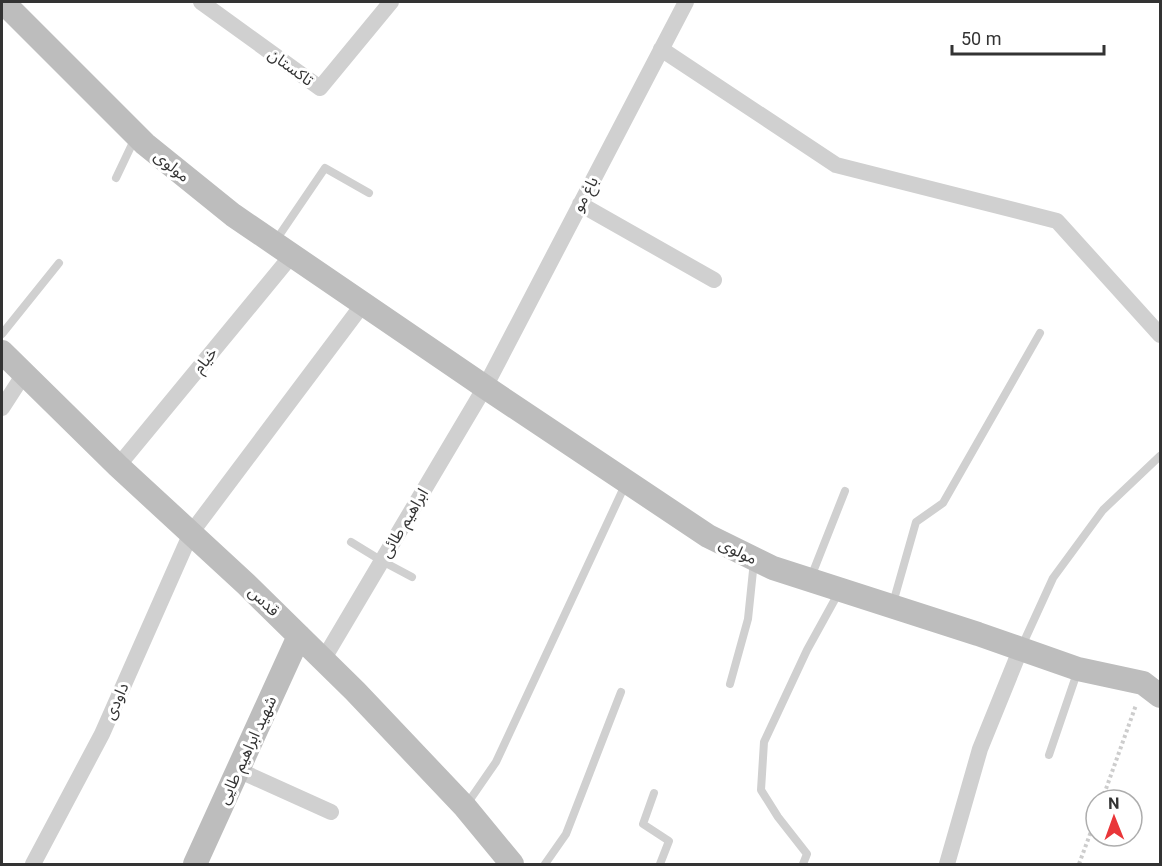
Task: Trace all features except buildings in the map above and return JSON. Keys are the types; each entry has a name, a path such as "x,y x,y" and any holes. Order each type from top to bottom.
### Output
{"street":[{"name":"مولوی","path":"3,2 136,135 233,215 708,536 773,568 1021,648 1078,669 1152,690"},
{"name":"تاکستان","path":"201,2 224,8 320,88 391,2"},
{"name":"باغ مو","path":"485,387 686,2"},
{"path":"661,49 836,165 1057,221 1161,335"},
{"path":"580,204 714,280"},
{"name":"خیام","path":"118,466 283,249"},
{"path":"191,533 363,304"},
{"name":"قدس","path":"2,352 118,466 324,660 465,807 512,864"},
{"path":"2,408 24,374"},
{"name":"ابراهیم طائی","path":"324,660 485,387"},
{"name":"داودی","path":"33,864 102,734 191,533"},
{"name":"شهید ابراهیم طایی","path":"195,864 299,636"},
{"path":"947,864 980,749 1021,648"},
{"path":"238,770 331,812"}],"lane":[{"path":"116,178 136,135"},
{"path":"283,249 325,168 369,192"},
{"path":"2,334 59,263"},
{"path":"892,606 916,522 943,503 1040,333"},
{"path":"1021,648 1059,569 1103,510 1161,456"},
{"path":"465,807 496,762 627,482"},
{"path":"810,580 845,491"},
{"path":"351,542 412,577"},
{"path":"730,684 748,619 755,559"},
{"path":"803,864 807,854 778,817 761,790 764,742 807,650 840,590"},
{"path":"1048,755 1078,669"},
{"path":"545,864 567,834 621,692"},
{"path":"654,793 643,824 669,842 660,864"}],"path":[{"path":"1107,788 1152,690"},
{"path":"1079,864 1085,848"}]}
